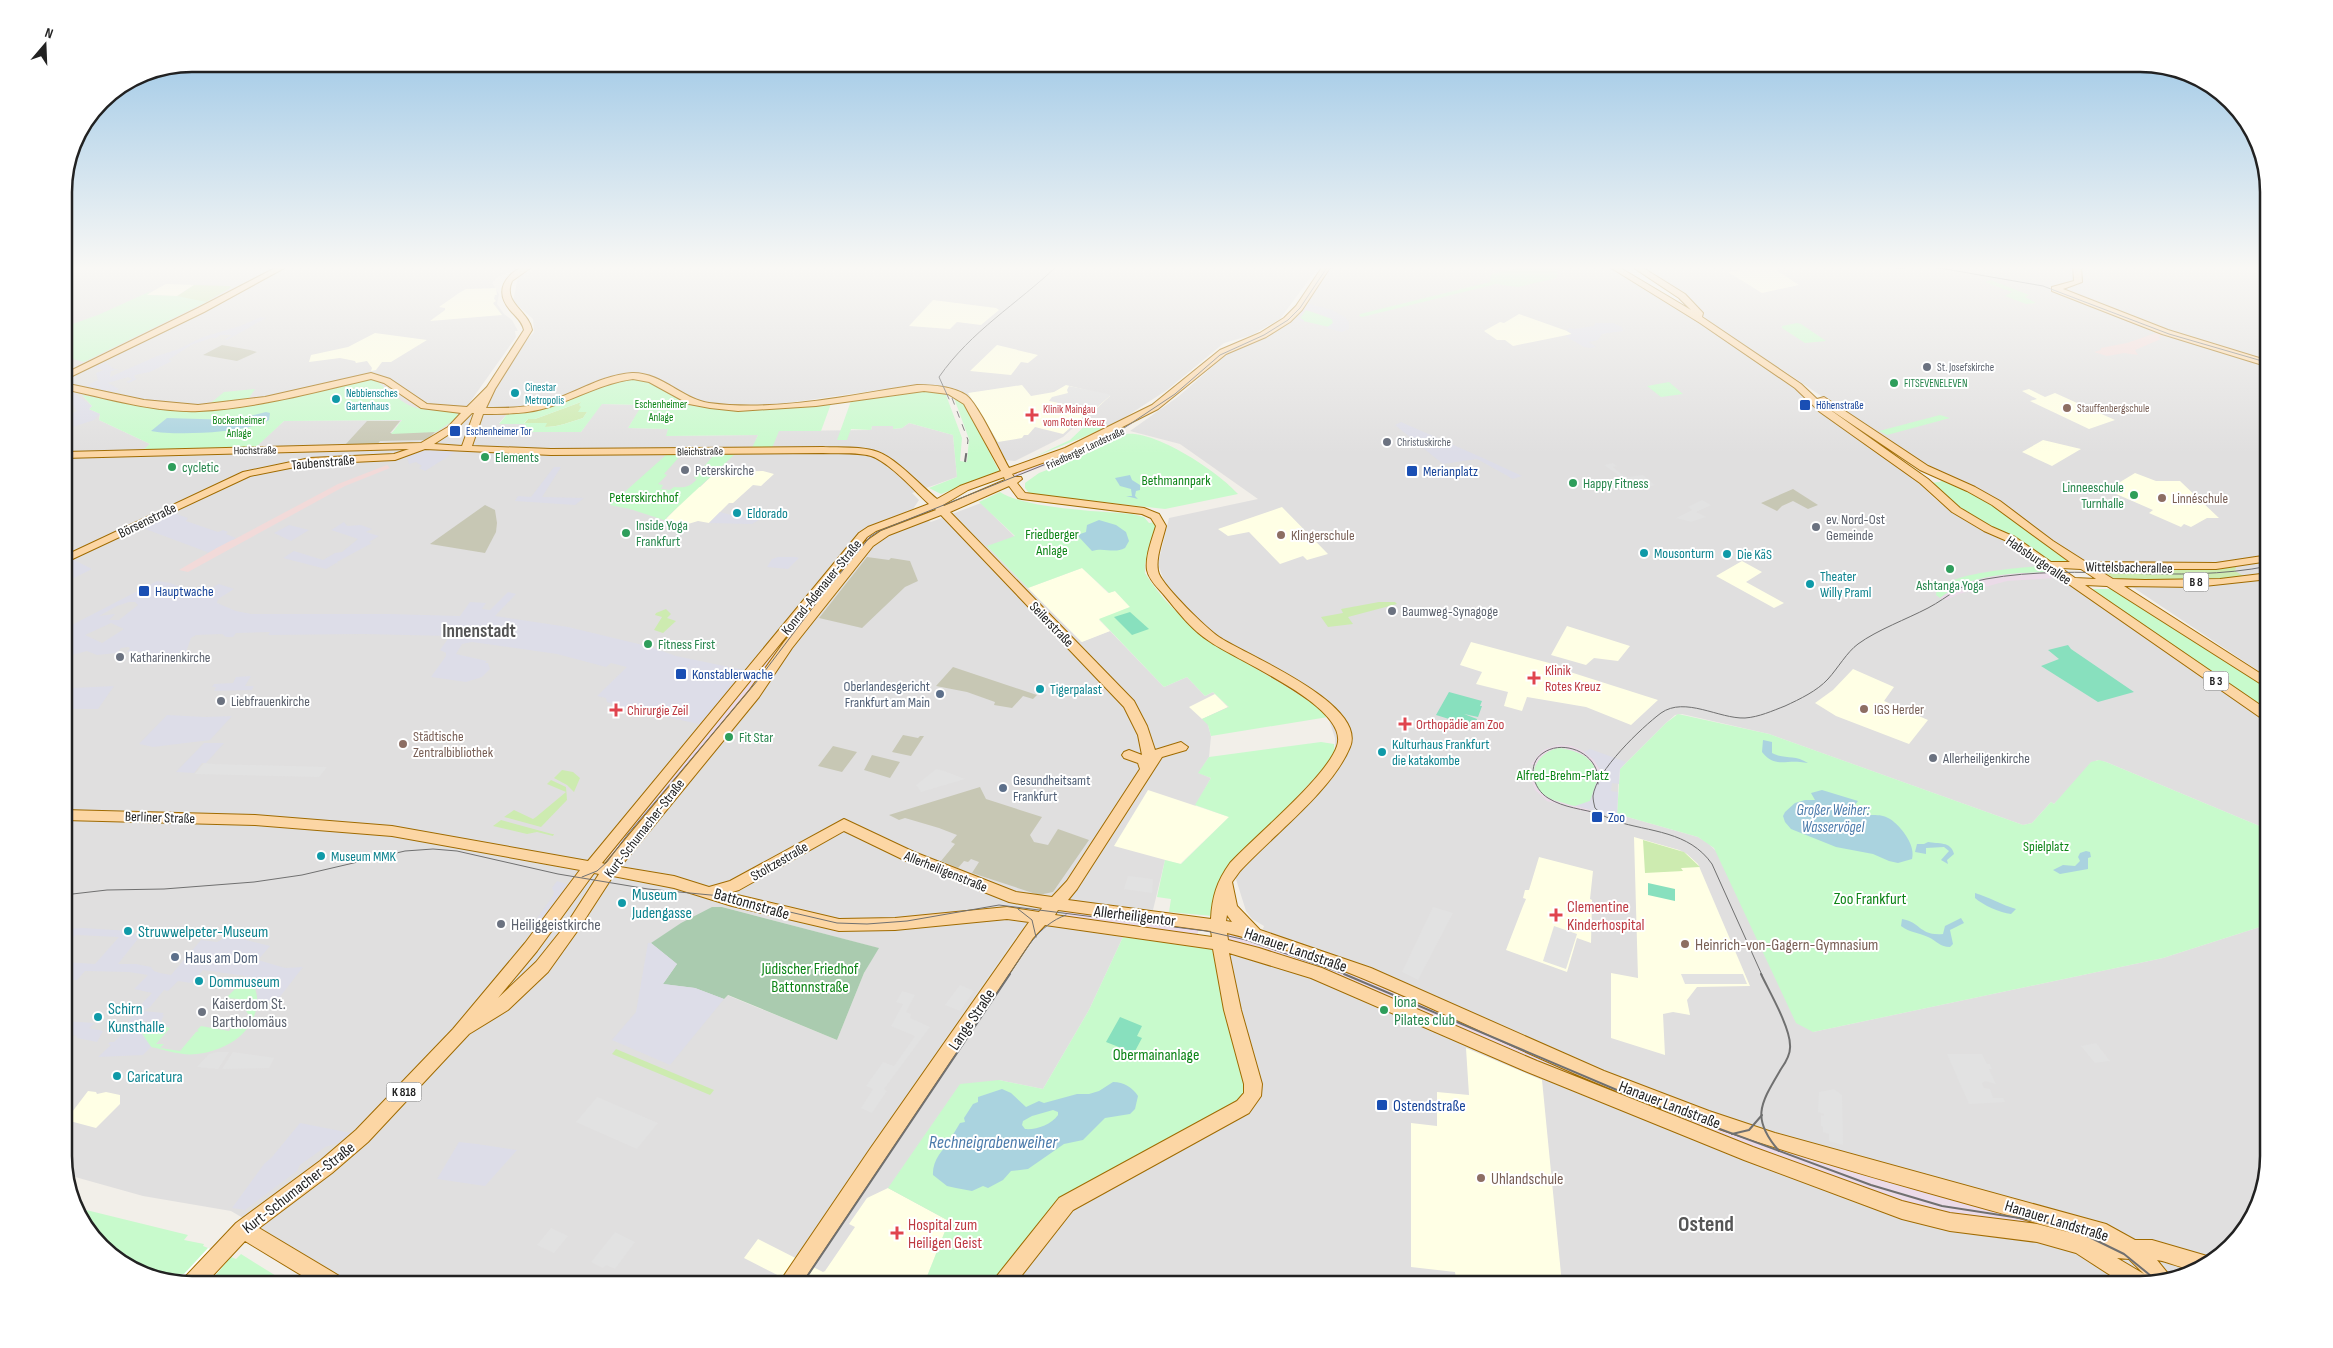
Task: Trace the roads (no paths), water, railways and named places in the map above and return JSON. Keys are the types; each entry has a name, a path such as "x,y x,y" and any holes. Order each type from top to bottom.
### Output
{"main road":[{"path":"73,372 161,329"},
{"path":"446,447 441,445 441,443 460,420 476,409 528,329"},
{"name":"Friedberger Landstraße","path":"1006,480 1110,439 1141,420 1215,358 1239,344 1273,329"},
{"name":"B 3","path":"1718,329 1816,400"},
{"path":"2157,329 2260,360"},
{"path":"73,388 144,403 198,408 265,400 371,376 381,378 421,406 439,409 538,407 618,379 634,376 648,378 695,402 741,408 773,407 917,388 934,388 956,394 968,402 1001,461 1006,480 1018,497 1144,511 1155,516 1162,526 1152,564 1153,573 1157,580 1210,636 1320,702 1335,715 1345,731 1344,746 1336,761 1226,878 1220,899 1218,932 1230,996 1253,1084 1250,1100 1243,1107 1207,1129 1066,1204 1009,1276"},
{"name":"Habsburgerallee","path":"1816,400 1836,409 1924,481 1943,500 1961,513 1988,529 2011,539 2260,711"},
{"name":"Habsburgerallee","path":"1816,400 1840,423 1862,430 1939,476 1991,500 2042,538 2086,566 2094,579"},
{"name":"Friedberger Landstraße","path":"1006,480 1155,407"},
{"path":"470,438 476,409"},
{"path":"460,420 470,421 470,438"},
{"path":"424,446 451,429"},
{"name":"Bleichstraße","path":"446,447 470,438 497,451 858,451 884,459 917,489 941,506"},
{"name":"Taubenstraße","path":"223,483 247,474 294,463 329,459 395,456 410,453 424,446"},
{"name":"Hochstraße","path":"73,455 446,447"},
{"path":"1001,461 1016,464 1046,459"},
{"path":"1924,481 1935,481 1940,478 1939,476"},
{"path":"941,506 958,491 991,478 1006,480"},
{"path":"941,506 961,502 1006,480"},
{"name":"Börsenstraße","path":"73,556 223,483"},
{"path":"917,489 924,504 917,512"},
{"name":"Konrad-Adenauer-Straße","path":"748,677 863,535 880,525 941,506"},
{"name":"Konrad-Adenauer-Straße","path":"763,681 804,625 872,540 941,506"},
{"name":"Seilerstraße","path":"941,506 1134,710 1147,744 1148,763"},
{"name":"Wittelsbacherallee","path":"2052,568 2086,566 2182,567 2239,564 2260,560"},
{"path":"2239,564 2240,573 2254,579"},
{"path":"2052,568 2094,579"},
{"name":"Wittelsbacherallee","path":"2070,581 2094,579 2114,583 2194,582 2260,578"},
{"name":"B 3","path":"2114,583 2260,679"},
{"name":"Kurt-Schumacher-Straße","path":"199,1276 243,1228 317,1175 348,1149 459,1034 531,946 628,821 748,677"},
{"name":"Kurt-Schumacher-Straße","path":"459,1034 502,1005 542,966 573,926 609,870 763,681"},
{"path":"1129,755 1144,760 1147,766 1157,754 1181,747"},
{"name":"Lange Straße","path":"795,1276 876,1155 1041,918 1072,885 1148,763"},
{"name":"Berliner Straße","path":"73,815 255,820 392,831 436,840"},
{"path":"573,863 595,851 612,831 628,821"},
{"name":"Allerheiligenstraße","path":"844,824 885,846 1014,898 1054,904"},
{"name":"Stoltzestraße","path":"733,893 844,824"},
{"name":"Battonnstraße","path":"436,840 592,866 674,882 711,892 733,893 840,925 895,924 1000,913 1041,918"},
{"path":"1226,878 1230,910 1240,922 1258,934"},
{"name":"Allerheiligentor","path":"1054,904 1218,932"},
{"name":"Allerheiligentor","path":"1041,918 1133,933 1185,938 1218,932"},
{"name":"Hanauer Landstraße","path":"1218,932 1258,934 1365,973 1598,1076 1708,1119 1775,1141 2106,1233 2133,1250 2155,1274"},
{"name":"Hanauer Landstraße","path":"1218,932 1483,1047 1724,1144 1902,1210 1950,1222 2030,1232 2084,1245 2133,1250"},
{"path":"243,1228 321,1276"},
{"path":"2084,1245 2105,1240 2106,1233 2195,1262"},
{"name":"Hanauer Landstraße","path":"2084,1245 2130,1276"},
{"path":"2133,1250 2158,1251"}],"water":[{"path":"266,412 270,413 269,420 229,431 177,433 151,431 167,418 233,420"},
{"path":"1130,475 1132,480 1140,485 1140,490 1136,491 1135,496 1138,499 1126,496 1132,496 1131,489 1120,486 1115,478"},
{"path":"1099,520 1116,525 1126,532 1129,541 1125,548 1121,550 1092,551 1077,535 1086,532 1087,525"},
{"path":"1763,740 1772,742 1772,753 1803,760 1808,763 1776,762 1771,760 1762,752"},
{"name":"Großer Weiher: Wasservögel","path":"1822,790 1858,801 1854,806 1866,810 1866,815 1884,816 1895,822 1910,843 1913,854 1912,859 1898,863 1889,861 1873,854 1836,847 1791,829 1785,822 1783,816 1785,812 1795,803 1815,800 1811,793"},
{"path":"1928,842 1944,844 1950,847 1954,854 1947,860 1948,864 1941,860 1949,851 1944,847 1926,848 1926,854 1915,852 1917,844"},
{"path":"2090,852 2091,857 2088,858 2088,869 2060,874 2053,870 2063,865 2075,866 2080,861 2078,857 2080,853"},
{"path":"1975,893 2016,909 2011,914 1997,910 1975,898"},
{"path":"1961,918 1964,923 1950,930 1953,944 1950,947 1941,945 1928,937 1901,926 1902,919 1913,923 1929,933 1943,934 1945,926"},
{"name":"Rechneigrabenweiher","path":"1113,1082 1124,1084 1134,1090 1138,1096 1135,1109 1130,1114 1105,1118 1083,1140 1064,1144 1028,1169 1011,1171 1003,1180 988,1188 983,1186 972,1191 947,1186 933,1175 934,1165 938,1156 952,1142 951,1138 960,1123 965,1122 964,1118 973,1104 978,1102 978,1097 1002,1089 1011,1093 1026,1107 1039,1101 1044,1103 1077,1094 1089,1094 1099,1091","holes":["1053,1110 1058,1112 1055,1119 1043,1126 1025,1129 1022,1125 1023,1121 1032,1116"]}],"tram line":[{"path":"949,399 939,377 965,346 984,329"},
{"path":"582,877 597,871 607,862 628,834 758,680 820,598 870,537 879,531 1081,450 1121,430 1175,394 1220,355 1274,329"},
{"path":"2156,329 2260,360"},
{"path":"1598,783 1631,739 1652,720 1670,708 1691,707 1745,718 1785,706 1824,683 1858,644 1883,629 1928,608 1962,587 1977,581 2021,574 2057,572 2199,574 2260,567"},
{"path":"1598,783 1597,771 1592,762 1587,756 1573,749 1550,749 1543,753 1534,763 1535,783 1548,798 1567,806 1600,814"},
{"path":"1598,783 1593,800 1595,808 1604,816 1615,821 1668,834 1692,845 1703,853 1712,864 1762,975"},
{"path":"73,894 107,890 164,889 254,882 302,875 405,851 433,849 457,851 558,874 648,889 721,896 837,923 867,924 907,921 999,905 1206,931 1246,940 1347,975"},
{"path":"1018,909 1032,920 1036,937"},
{"path":"1036,937 1056,919 1066,915"},
{"path":"1009,975 1036,937"},
{"path":"807,1276 1010,974"},
{"path":"1344,974 1631,1096 1733,1134"},
{"path":"1761,974 1783,1019 1790,1045 1788,1058 1764,1101 1762,1115"},
{"path":"1733,1134 1749,1130 1762,1115"},
{"path":"1762,1115 1764,1129 1779,1151"},
{"path":"1733,1134 1779,1151"},
{"path":"1779,1151 1871,1185 1942,1206 2045,1222 2077,1231 2124,1254 2150,1275"}],"railway":[{"path":"952,398 968,440 967,449"},
{"path":"965,462 967,448"}],"place":[{"name":"St. Josefskirche","path":"1927,367"},
{"name":"FITSEVENELEVEN","path":"1894,383"},
{"name":"Cinestar Metropolis","path":"515,393"},
{"name":"Nebbiensches Gartenhaus","path":"336,399"},
{"name":"Höhenstraße","path":"1805,405"},
{"name":"Stauffenbergschule","path":"2067,408"},
{"name":"Klinik Maingau vom Roten Kreuz","path":"1032,415"},
{"name":"Eschenheimer Tor","path":"455,431"},
{"name":"Christuskirche","path":"1387,442"},
{"name":"Elements","path":"485,457"},
{"name":"cycletic","path":"172,467"},
{"name":"Peterskirche","path":"685,470"},
{"name":"Merianplatz","path":"1412,471"},
{"name":"Happy Fitness","path":"1573,483"},
{"name":"Linneeschule Turnhalle","path":"2134,495"},
{"name":"Linnéschule","path":"2162,498"},
{"name":"Eldorado","path":"737,513"},
{"name":"ev. Nord-Ost Gemeinde","path":"1816,527"},
{"name":"Inside Yoga Frankfurt","path":"626,533"},
{"name":"Klingerschule","path":"1281,535"},
{"name":"Mousonturm","path":"1644,553"},
{"name":"Die KäS","path":"1727,554"},
{"name":"Ashtanga Yoga","path":"1950,569"},
{"name":"Theater Willy Praml","path":"1810,584"},
{"name":"Hauptwache","path":"144,591"},
{"name":"Baumweg-Synagoge","path":"1392,611"},
{"name":"Fitness First","path":"648,644"},
{"name":"Katharinenkirche","path":"120,657"},
{"name":"Konstablerwache","path":"681,674"},
{"name":"Klinik Rotes Kreuz","path":"1534,678"},
{"name":"Tigerpalast","path":"1040,689"},
{"name":"Oberlandesgericht Frankfurt am Main","path":"940,694"},
{"name":"Liebfrauenkirche","path":"221,701"},
{"name":"IGS Herder","path":"1864,709"},
{"name":"Chirurgie Zeil","path":"616,710"},
{"name":"Orthopädie am Zoo","path":"1405,724"},
{"name":"Fit Star","path":"729,737"},
{"name":"Städtische Zentralbibliothek","path":"403,744"},
{"name":"Kulturhaus Frankfurt die katakombe","path":"1382,752"},
{"name":"Allerheiligenkirche","path":"1933,758"},
{"name":"Gesundheitsamt Frankfurt","path":"1003,788"},
{"name":"Zoo","path":"1597,817"},
{"name":"Museum MMK","path":"321,856"},
{"name":"Museum Judengasse","path":"622,903"},
{"name":"Clementine Kinderhospital","path":"1556,915"},
{"name":"Heiliggeistkirche","path":"501,924"},
{"name":"Struwwelpeter-Museum","path":"128,931"},
{"name":"Heinrich-von-Gagern-Gymnasium","path":"1685,944"},
{"name":"Haus am Dom","path":"175,957"},
{"name":"Dommuseum","path":"199,981"},
{"name":"lona Pilates club","path":"1384,1010"},
{"name":"Kaiserdom St. Bartholomäus","path":"202,1012"},
{"name":"Schirn Kunsthalle","path":"98,1017"},
{"name":"Caricatura","path":"117,1076"},
{"name":"Ostendstraße","path":"1382,1105"},
{"name":"Uhlandschule","path":"1481,1178"},
{"name":"Hospital zum Heiligen Geist","path":"897,1233"}],"district":[{"name":"Innenstadt","path":"479,630"},
{"name":"Ostend","path":"1706,1223"}],"park label":[{"name":"Eschenheimer Anlage","path":"661,410"},
{"name":"Bockenheimer Anlage","path":"239,426"},
{"name":"Bethmannpark","path":"1176,480"},
{"name":"Peterskirchhof","path":"644,497"},
{"name":"Friedberger Anlage","path":"1052,542"},
{"name":"Alfred-Brehm-Platz","path":"1563,775"},
{"name":"Spielplatz","path":"2046,846"},
{"name":"Zoo Frankfurt","path":"1870,898"},
{"name":"Jüdischer Friedhof Battonnstraße","path":"810,977"},
{"name":"Obermainanlage","path":"1156,1054"}]}
